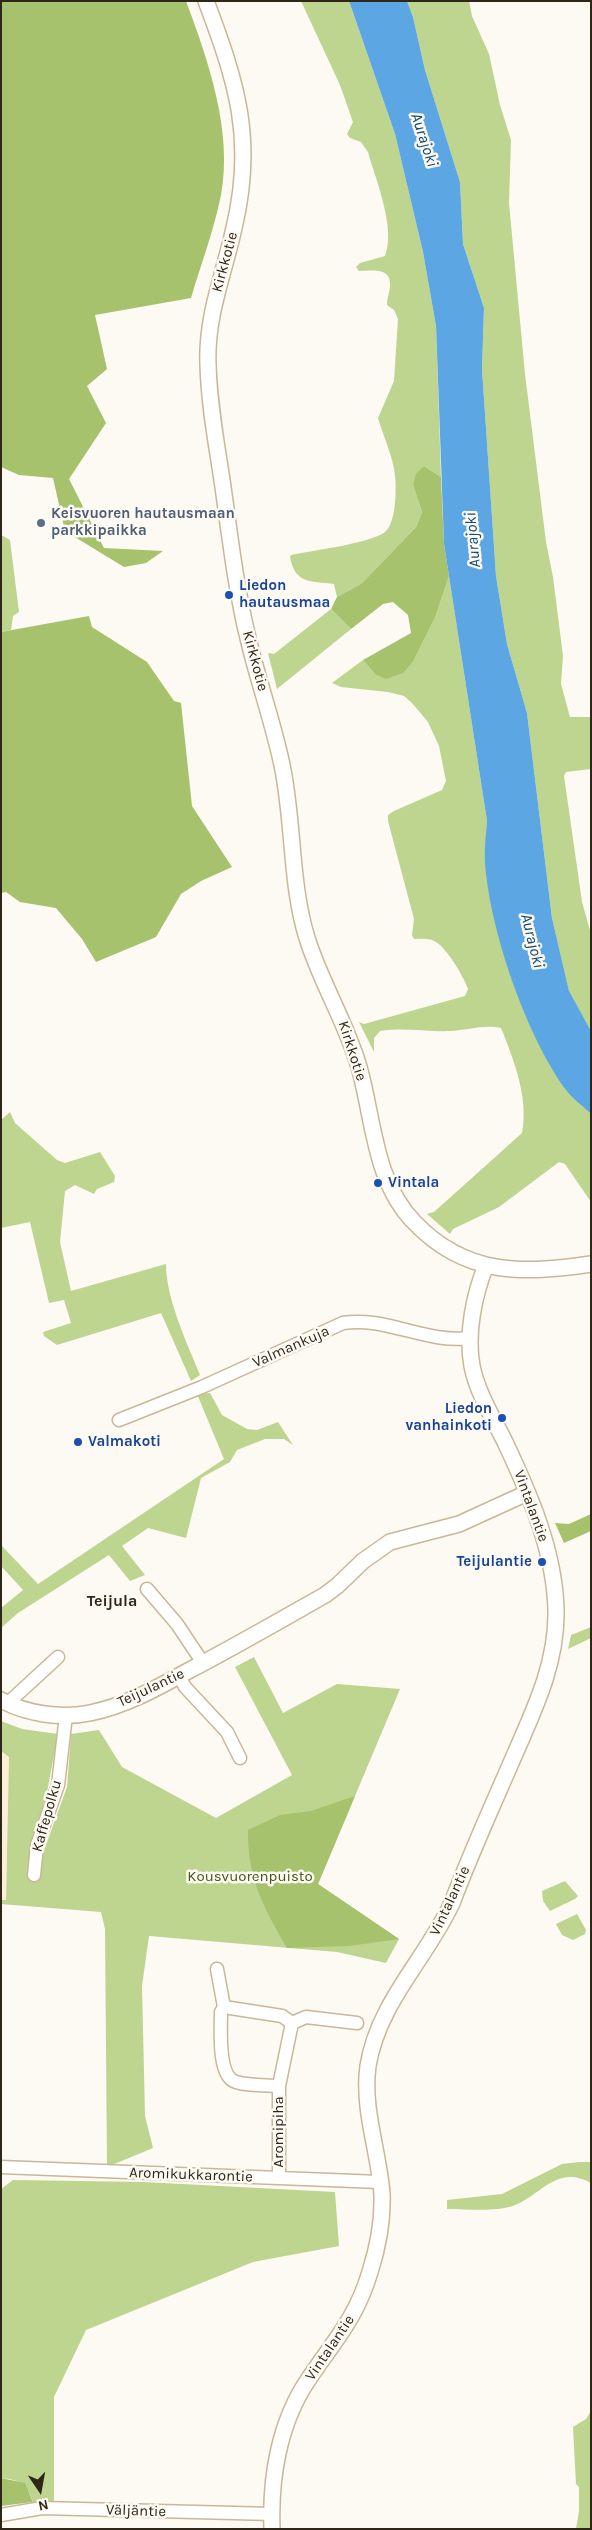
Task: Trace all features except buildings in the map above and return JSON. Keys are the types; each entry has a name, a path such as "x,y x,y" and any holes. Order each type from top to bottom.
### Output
{"street":[{"name":"Kirkkotie","path":"206,1 236,87 245,160 238,211 210,320 208,378 240,598 248,639 272,726 288,796 300,910 312,954 353,1046 382,1167 397,1200 415,1224 442,1246 465,1260 486,1265 520,1271 591,1264"},
{"name":"Vintalantie","path":"272,2521 274,2472 289,2416 308,2380 350,2321 370,2272 382,2216 380,2182 368,2087 368,2068 378,2025 387,2008 441,1926 537,1702 551,1658 555,1619 554,1586 546,1548 527,1493 482,1396 472,1366 470,1338 479,1282 486,1265"},
{"name":"Valmankuja","path":"119,1420 202,1387 344,1323 362,1322 456,1340 470,1338"},
{"name":"Teijulantie","path":"4,1702 65,1721 106,1709 151,1691 324,1595 337,1586 363,1561 390,1542 459,1524 527,1493"},
{"path":"148,1589 177,1624 203,1663"},
{"path":"4,1702 58,1657"},
{"path":"179,1676 185,1687 228,1732 240,1758"},
{"name":"Kaffepolku","path":"34,1875 37,1845 58,1785 65,1721"},
{"name":"Aromipiha","path":"217,1969 224,2008 220,2019 223,2064 228,2077 234,2082 279,2086"},
{"path":"224,2008 282,2016 292,2023 306,2017 356,2023"},
{"name":"Aromipiha","path":"280,2178 279,2086 292,2023"},
{"name":"Aromikukkarontie","path":"1,2167 380,2182"},
{"name":"Väljäntie","path":"1,2515 42,2508 272,2521"}],"shaded area":[{"path":"1,1751 9,1756 6,1900 1,1900"}],"green space":[{"path":"1,1 186,1 210,71 221,121 224,171 215,221 191,298 95,315 107,369 87,386 106,423 69,479 104,548 163,551 146,563 124,567 65,531 53,478 19,475 1,467"},
{"path":"301,1 349,1 395,134 423,252 436,326 441,477 424,466 413,485 422,512 416,527 362,583 337,597 334,584 305,580 300,577 292,566 290,557 291,555 367,540 385,532 389,527 394,512 395,476 391,456 378,418 394,381 398,319 394,310 387,305 390,285 387,275 379,271 359,271 356,267 360,263 385,256 388,245 387,218 368,152 361,142 350,138 347,134 353,122 340,85"},
{"path":"407,1 469,1 472,16 489,54 500,105 511,140 509,203 525,374 546,542 553,577 563,656 561,684 570,717 591,717 591,769 566,772 564,776 582,902 591,934 591,1031 569,992 552,918 527,713 507,644 496,576 482,369 484,308 463,244 460,182 425,70 413,17"},
{"path":"424,466 441,477 444,544 449,576 435,618 414,660 403,673 386,679 375,674 363,660 411,633 408,615 393,602 383,604 351,629 331,609 337,597 362,583 416,527 422,512 413,485 416,474"},
{"path":"1,535 10,540 19,612 13,616 11,630 1,632"},
{"path":"449,576 487,821 485,863 586,1109 591,1114 591,1202 565,1164 559,1162 499,1207 453,1229 450,1234 427,1214 434,1212 522,1133 524,1107 522,1093 511,1053 501,1028 482,1027 450,1031 398,1029 380,1031 374,1038 374,1052 359,1022 364,1024 465,996 468,989 454,962 439,944 429,939 414,939 412,935 414,919 388,821 388,815 394,811 442,790 446,781 439,746 428,722 404,696 388,692 341,687 332,683 363,660 375,674 414,660 435,618"},
{"path":"331,609 351,629 277,689 268,653 274,654"},
{"path":"89,616 92,627 147,662 174,701 181,703 192,806 232,867 201,881 181,894 156,937 96,962 82,939 56,908 20,902 6,892 1,893 1,632"},
{"path":"10,1112 15,1123 57,1160 65,1163 100,1152 115,1176 114,1182 97,1189 94,1194 75,1185 65,1191 60,1242 71,1291 166,1264 169,1292 173,1306 200,1375 191,1381 161,1313 57,1345 44,1336 43,1332 71,1323 64,1300 49,1303 30,1222 1,1228 1,1120"},
{"path":"210,1393 222,1415 247,1429 257,1430 278,1422 293,1445 284,1439 265,1439 237,1450 230,1462 201,1478 186,1538 148,1528 122,1546 145,1575 130,1581 109,1555 18,1613 1,1628 1,1608 23,1590 1,1566 1,1545 38,1584 224,1459 197,1394"},
{"path":"591,1514 591,1531 564,1543 555,1523 569,1524"},
{"path":"591,1627 591,1638 568,1649 571,1635"},
{"name":"Kousvuorenpuisto","path":"254,1657 283,1713 337,1684 400,1689 318,1884 399,1939 386,1963 337,1952 149,1936 142,1986 145,2116 153,2148 107,2167 105,1929 101,1912 1,1904 1,1900 6,1900 9,1757 1,1751 1,1721 22,1729 58,1734 47,1792 30,1849 43,1853 67,1787 71,1734 99,1730 122,1767 216,1818 292,1775 235,1667"},
{"path":"355,1796 318,1884 399,1939 349,1946 287,1948 258,1892 250,1863 248,1830 280,1815 311,1811"},
{"path":"565,1881 578,1896 550,1911 543,1901 542,1891"},
{"path":"577,1914 586,1930 585,1934 573,1940 562,1935 556,1924"},
{"path":"591,2162 591,2183 579,2178 568,2177 558,2179 523,2201 506,2208 489,2210 447,2209 447,2200 502,2194 562,2164"},
{"path":"13,2180 144,2182 335,2192 339,2246 253,2262 86,2330 54,2397 54,2501 33,2502 28,2491 18,2481 1,2478 1,2189"},
{"path":"591,2411 591,2529 576,2529 579,2511 579,2487 576,2484 573,2427 586,2419"},
{"path":"1,2478 25,2483 33,2502 1,2506"}],"water":[{"name":"Aurajoki","path":"349,1 407,1 413,17 425,70 460,182 463,244 484,308 482,369 496,576 507,644 527,713 552,918 569,991 591,1031 591,1114 566,1090 537,1041 512,981 494,919 485,863 487,821 444,544 436,326 423,252 395,134"}],"place":[{"name":"Keisvuoren hautausmaan parkkipaikka","path":"41,523"},
{"name":"Liedon hautausmaa","path":"229,595"},
{"name":"Vintala","path":"378,1183"},
{"name":"Liedon vanhainkoti","path":"502,1418"},
{"name":"Valmakoti","path":"78,1442"},
{"name":"Teijulantie","path":"542,1562"}],"district":[{"name":"Teijula","path":"112,1601"}]}
